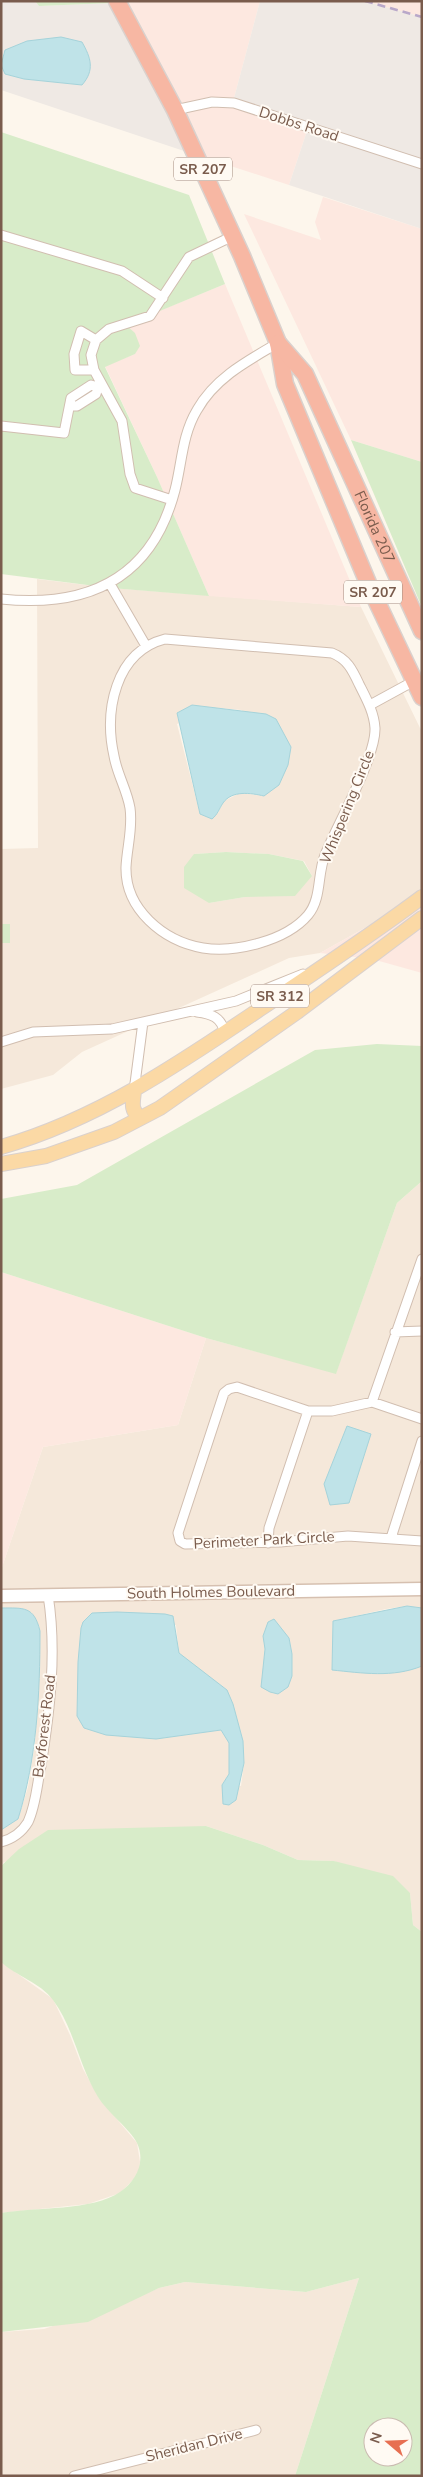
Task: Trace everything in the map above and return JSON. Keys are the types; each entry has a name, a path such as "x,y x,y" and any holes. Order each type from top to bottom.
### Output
{"highway":[{"name":"SR 207","path":"117,1 175,110 233,236 278,343 285,384 368,583 422,697"},
{"name":"Florida 207","path":"278,343 305,374 422,631"}],"main road":[{"name":"SR 312","path":"1,1147 32,1138 134,1091 329,963 422,897"},
{"name":"SR 312","path":"1,1164 46,1156 114,1132 160,1108 298,1012 422,918"},
{"path":"134,1091 132,1107 134,1113 140,1118"},
{"name":"South Holmes Boulevard","path":"1,1596 422,1589"}],"street":[{"name":"Dobbs Road","path":"175,110 195,104 223,101 234,103 422,164"},
{"path":"1,235 122,271 163,298"},
{"path":"172,500 135,488 130,474 122,421 99,386 91,355 96,340 109,329 150,316 190,257 233,236"},
{"path":"94,370 75,370 74,354 82,331 96,340"},
{"path":"1,599 48,602 82,595 110,584 148,549 165,522 172,500 186,434 200,404 227,375 278,343"},
{"path":"1,426 64,433 70,406 77,406 96,394 99,386"},
{"path":"110,584 146,646"},
{"name":"Whispering Circle","path":"165,639 176,639 332,653 340,656 352,668 370,706 375,728 371,750 324,858 317,898 308,915 280,934 257,944 217,949 188,944 164,933 144,916 131,895 126,869 131,819 126,793 114,756 111,722 114,697 121,675 134,655 146,646 165,639"},
{"path":"370,706 414,681"},
{"path":"1,1042 33,1032 112,1029 236,1001 329,963"},
{"path":"189,1012 211,1014 223,1024 225,1033"},
{"path":"134,1091 143,1022"},
{"path":"422,1259 372,1402 422,1419"},
{"path":"395,1332 422,1331"},
{"name":"Perimeter Park Circle","path":"372,1402 332,1411 308,1411 237,1387 229,1389 224,1393 178,1533 178,1538 185,1544 268,1543 348,1536 422,1541"},
{"path":"268,1543 269,1528 308,1411"},
{"path":"391,1538 421,1445"},
{"name":"Bayforest Road","path":"1,1842 10,1839 23,1829 37,1789 52,1667 52,1632 48,1595"},
{"name":"Sheridan Drive","path":"74,2476 256,2430"}],"shaded area":[{"path":"1,1 35,1 39,6 113,3 190,153 1,90 1,65 5,74 24,79 82,85 5,50 1,58"},
{"path":"260,1 234,98 211,97 178,104 123,3"},
{"path":"260,1 364,1 422,17 422,159 234,98"},
{"path":"364,1 422,1 422,17"},
{"path":"224,105 307,131 289,185 203,157 182,113 197,108"},
{"path":"307,131 422,169 422,229 289,185"},
{"path":"323,197 422,229 422,462 351,440 244,214 321,240 315,222"},
{"path":"225,284 361,607 209,596 157,477 105,366 135,354 125,325"},
{"path":"37,579 111,588 361,607 422,732 422,896 320,953 289,958 82,1052 53,1075 1,1089 1,849 38,848","holes":["218,708 242,710 264,796 240,793 224,801 218,813 200,814 177,724","226,852 269,854 304,861 312,876 245,897 209,903 194,854"]},
{"path":"422,896 422,973 372,959 320,953"},
{"path":"422,1181 422,1584 1,1591 1,1570 43,1447 178,1425 206,1338 336,1373 397,1203"},
{"path":"1,1272 206,1338 178,1425 43,1447 1,1570"},
{"path":"422,1594 422,1608 407,1606 386,1609 333,1621 332,1669 384,1674 422,1666 422,1932 413,1925 410,1893 334,1861 298,1860 263,1845 206,1826 4,1862 1,1866 1,1830 18,1819 28,1787 35,1743 40,1631 21,1608 1,1608 1,1600","holes":["176,1625 179,1653 204,1673 239,1729 243,1741 244,1763 241,1786 222,1785 229,1774 229,1743 221,1730 156,1739 130,1737 84,1728 77,1715 81,1628","289,1637 292,1654 292,1676 264,1657 265,1648"]},
{"path":"1,1962 53,1999 83,2069 99,2098 137,2143 140,2162 138,2175 120,2193 88,2204 1,2213"},
{"path":"359,2278 295,2476 1,2476 1,2332 44,2329 133,2299 159,2288 185,2282 306,2292"}],"green space":[{"path":"35,1 111,1 113,3 39,6"},
{"path":"1,132 189,195 225,284 126,325 135,333 140,346 135,354 105,367 157,477 209,596 111,588 1,574"},
{"path":"351,440 422,462 422,605 421,605"},
{"path":"226,852 269,854 303,861 312,876 295,896 245,897 209,903 184,888 184,867 194,854"},
{"path":"1,924 10,924 10,943 1,943"},
{"path":"377,1044 422,1046 422,1181 397,1203 336,1374 206,1338 1,1272 1,1199 77,1185 315,1050"},
{"path":"206,1826 263,1845 298,1860 334,1861 393,1876 410,1893 413,1925 422,1932 422,2476 295,2476 359,2278 306,2292 185,2282 159,2288 88,2322 1,2332 1,2213 79,2205 109,2198 126,2188 135,2177 140,2164 140,2150 137,2143 98,2097 91,2085 66,2023 53,2000 42,1989 1,1962 1,1866 19,1849 48,1830"}],"water":[{"path":"61,37 82,42 88,53 90,69 82,85 24,79 5,74 1,65 5,50 27,41"},
{"path":"192,705 266,714 276,719 291,747 288,765 279,785 264,796 248,793 231,796 223,803 212,819 200,814 177,713"},
{"path":"347,1426 371,1434 349,1503 330,1505 324,1484"},
{"path":"407,1606 422,1608 422,1666 411,1670 389,1673 332,1670 333,1621"},
{"path":"1,1608 27,1610 35,1617 40,1631 38,1702 29,1773 18,1819 1,1830"},
{"path":"117,1612 173,1616 179,1653 227,1690 233,1704 243,1741 244,1763 236,1800 229,1805 223,1804 222,1785 229,1774 229,1743 221,1730 156,1739 106,1735 84,1728 77,1716 78,1662 83,1622 92,1613"},
{"path":"274,1619 289,1638 292,1654 292,1676 288,1687 278,1694 261,1687 265,1649 263,1636 268,1622"}],"railway":[{"path":"365,1 422,17"}]}
